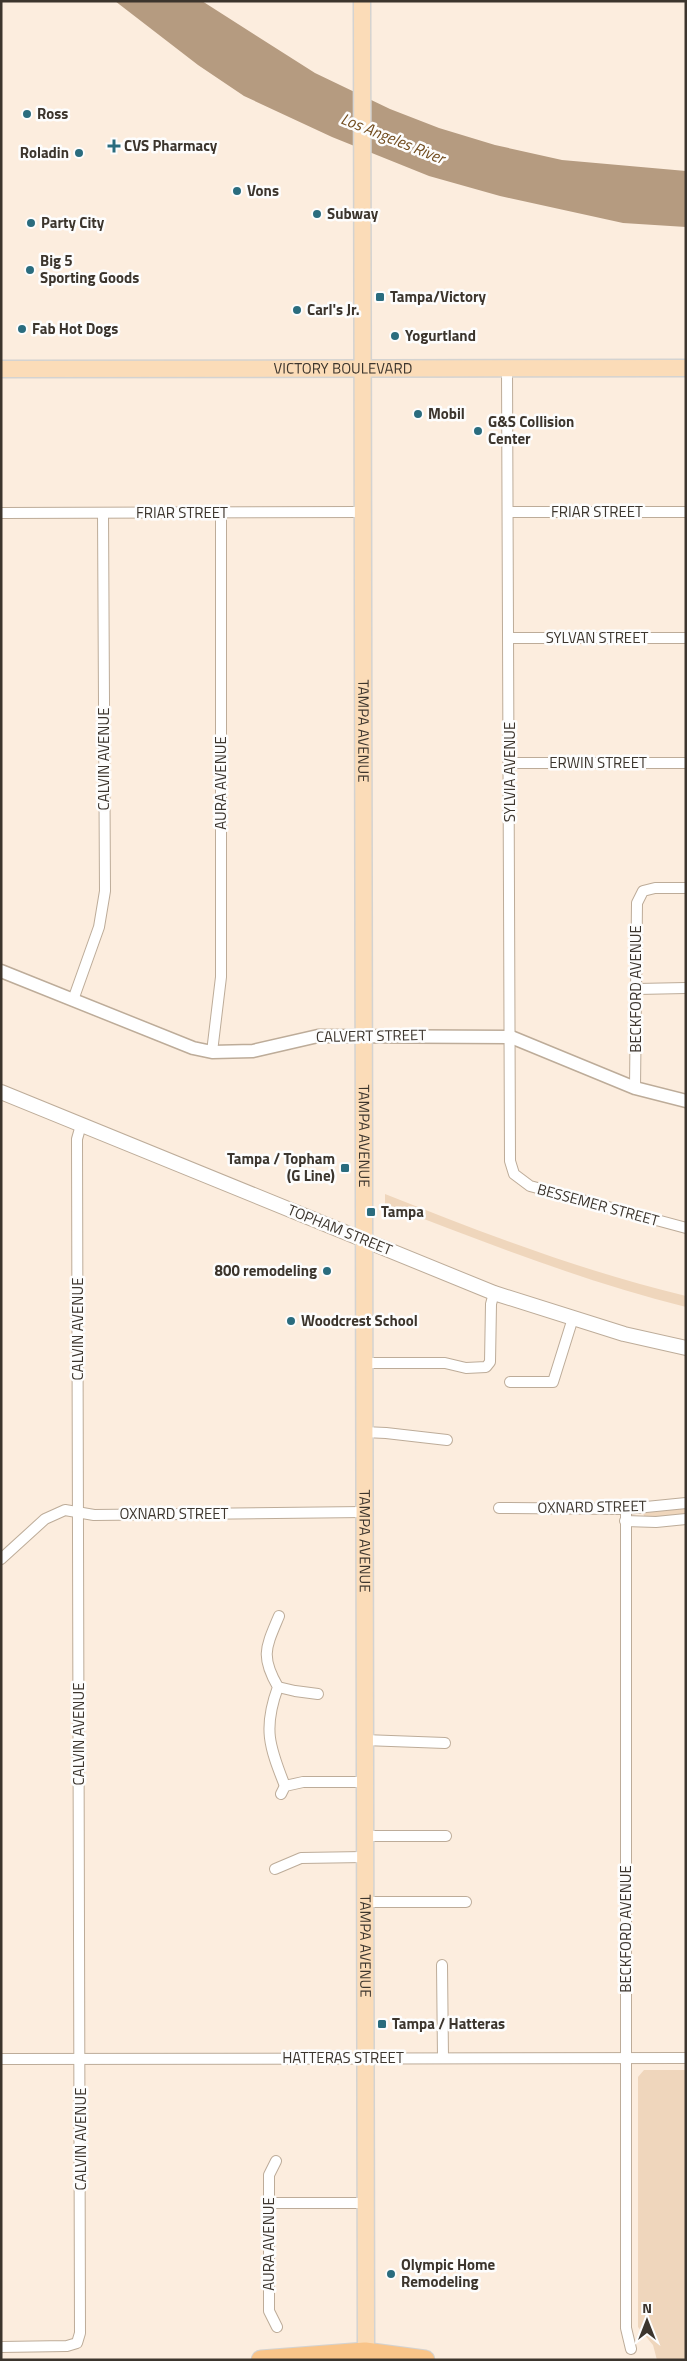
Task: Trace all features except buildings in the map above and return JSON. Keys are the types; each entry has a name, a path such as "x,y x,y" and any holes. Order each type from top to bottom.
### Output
{"highway":[{"path":"261,2360 366,2356 425,2360"}],"main road":[{"name":"TAMPA AVENUE","path":"362,1 366,2356"},
{"name":"VICTORY BOULEVARD","path":"1,369 686,368"},
{"name":"TOPHAM STREET","path":"1,1092 494,1292 624,1334 686,1348"}],"street":[{"name":"SYLVIA AVENUE","path":"507,369 510,763 510,1161 514,1174"},
{"name":"FRIAR STREET","path":"1,513 362,512"},
{"name":"FRIAR STREET","path":"509,512 686,512"},
{"name":"CALVIN AVENUE","path":"73,1000 99,928 105,891 103,513"},
{"name":"AURA AVENUE","path":"212,1052 221,978 221,513"},
{"name":"SYLVAN STREET","path":"509,638 686,638"},
{"name":"ERWIN STREET","path":"510,763 686,763"},
{"name":"BECKFORD AVENUE","path":"635,1088 636,902 642,891 655,888 686,888"},
{"name":"CALVERT STREET","path":"1,971 193,1048 212,1052 253,1050 309,1036 511,1037 635,1088 686,1101"},
{"path":"636,989 686,988"},
{"name":"CALVIN AVENUE","path":"1,2347 68,2346 77,2343 80,2333 81,2059 77,1139 80,1125"},
{"name":"BESSEMER STREET","path":"514,1174 530,1186 686,1228"},
{"path":"364,1363 445,1363 466,1368 486,1367 490,1362 491,1304 494,1292"},
{"path":"510,1382 553,1382 573,1318"},
{"path":"364,1432 448,1440"},
{"name":"OXNARD STREET","path":"499,1508 626,1510 686,1503"},
{"name":"OXNARD STREET","path":"1,1559 45,1519 65,1510 94,1514 364,1512"},
{"name":"BECKFORD AVENUE","path":"626,1510 626,2328 630,2349"},
{"name":"OXNARD STREET","path":"626,1521 656,1522 686,1519"},
{"path":"279,1616 267,1645 266,1662 278,1687 268,1718 268,1736 283,1790 303,1782 365,1782"},
{"path":"278,1687 294,1692 318,1694"},
{"path":"364,1740 445,1744"},
{"path":"364,1836 446,1836"},
{"path":"275,1869 301,1858 364,1857"},
{"path":"364,1902 466,1902"},
{"path":"442,1966 443,2058"},
{"name":"HATTERAS STREET","path":"1,2059 686,2058"},
{"name":"AURA AVENUE","path":"276,2161 269,2175 269,2203 270,2312 277,2328"},
{"path":"269,2203 365,2203"}],"shaded area":[{"path":"385,1194 496,1237 571,1263 686,1296 686,1307 571,1273 496,1246 385,1204"},
{"path":"686,1508 686,1516 649,1518 644,1516 643,1513"},
{"path":"644,2070 686,2070 686,2360 657,2360 653,2345 638,2327 638,2077"}],"water":[{"name":"Los Angeles River","path":"115,1 202,1 315,73 390,109 439,128 495,145 562,160 686,171 686,227 623,223 500,196 429,176 332,137 244,96 198,65"}],"place":[{"name":"Ross","path":"27,114"},
{"name":"CVS Pharmacy","path":"114,146"},
{"name":"Roladin","path":"79,153"},
{"name":"Vons","path":"237,191"},
{"name":"Subway","path":"317,214"},
{"name":"Party City","path":"31,223"},
{"name":"Big 5 Sporting Goods","path":"30,270"},
{"name":"Tampa/Victory","path":"380,297"},
{"name":"Carl's Jr.","path":"297,310"},
{"name":"Fab Hot Dogs","path":"22,329"},
{"name":"Yogurtland","path":"395,336"},
{"name":"Mobil","path":"418,414"},
{"name":"G&S Collision Center","path":"478,431"},
{"name":"Tampa / Topham (G Line)","path":"345,1168"},
{"name":"Tampa","path":"371,1212"},
{"name":"800 remodeling","path":"327,1271"},
{"name":"Woodcrest School","path":"291,1321"},
{"name":"Tampa / Hatteras","path":"382,2024"},
{"name":"Olympic Home Remodeling","path":"391,2274"}]}
